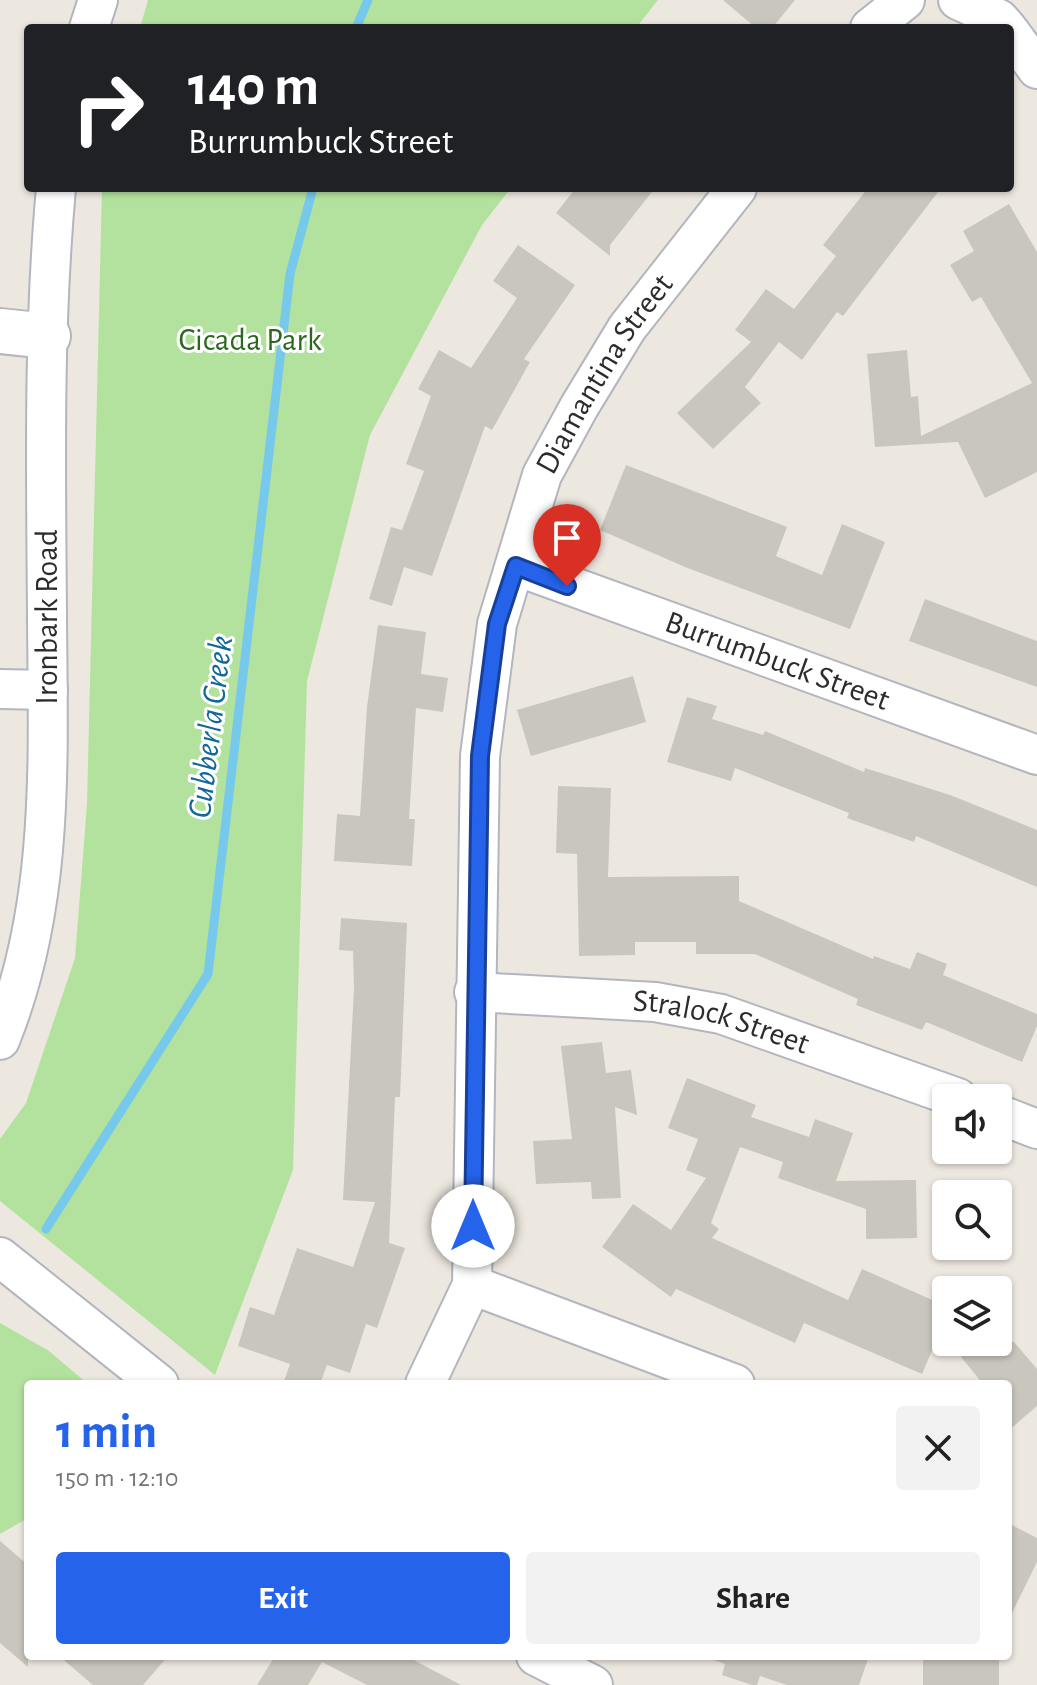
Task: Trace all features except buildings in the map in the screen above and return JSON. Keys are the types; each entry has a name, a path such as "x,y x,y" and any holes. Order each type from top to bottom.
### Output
{"street":[{"path":"90,24 98,0"},
{"path":"875,24 905,0"},
{"path":"958,0 999,19 1003,24"},
{"path":"1014,38 1037,69"},
{"name":"Ironbark Road","path":"0,1040 18,995 40,899 47,808 48,336 56,192"},
{"name":"Diamantina Street","path":"427,1380 472,1285 474,992 480,756 497,624 542,475 579,407 627,328 734,192"},
{"path":"0,331 48,336"},
{"name":"Burrumbuck Street","path":"516,566 1037,755"},
{"path":"0,689 48,690"},
{"name":"Stralock Street","path":"474,992 655,1002 721,1014 932,1089"},
{"path":"1012,1119 1037,1129"},
{"path":"0,1257 154,1380"},
{"path":"472,1285 724,1380"},
{"path":"547,1669 593,1685"}],"green space":[{"path":"148,0 658,0 639,24 141,24"},
{"name":"Cicada Park","path":"102,192 508,192 482,225 370,435 307,681 293,1170 215,1375 0,1201 0,1139 26,1103 75,958 87,804"},
{"path":"0,1323 49,1351 83,1380 24,1380 24,1520 0,1534"}],"waterway":[{"name":"Cubberla Creek","path":"358,24 368,0"},
{"name":"Cubberla Creek","path":"46,1229 208,974 290,274 312,192"}],"route":[{"path":"473,1226 474,992 480,756 497,624 516,566 567,586"}]}
